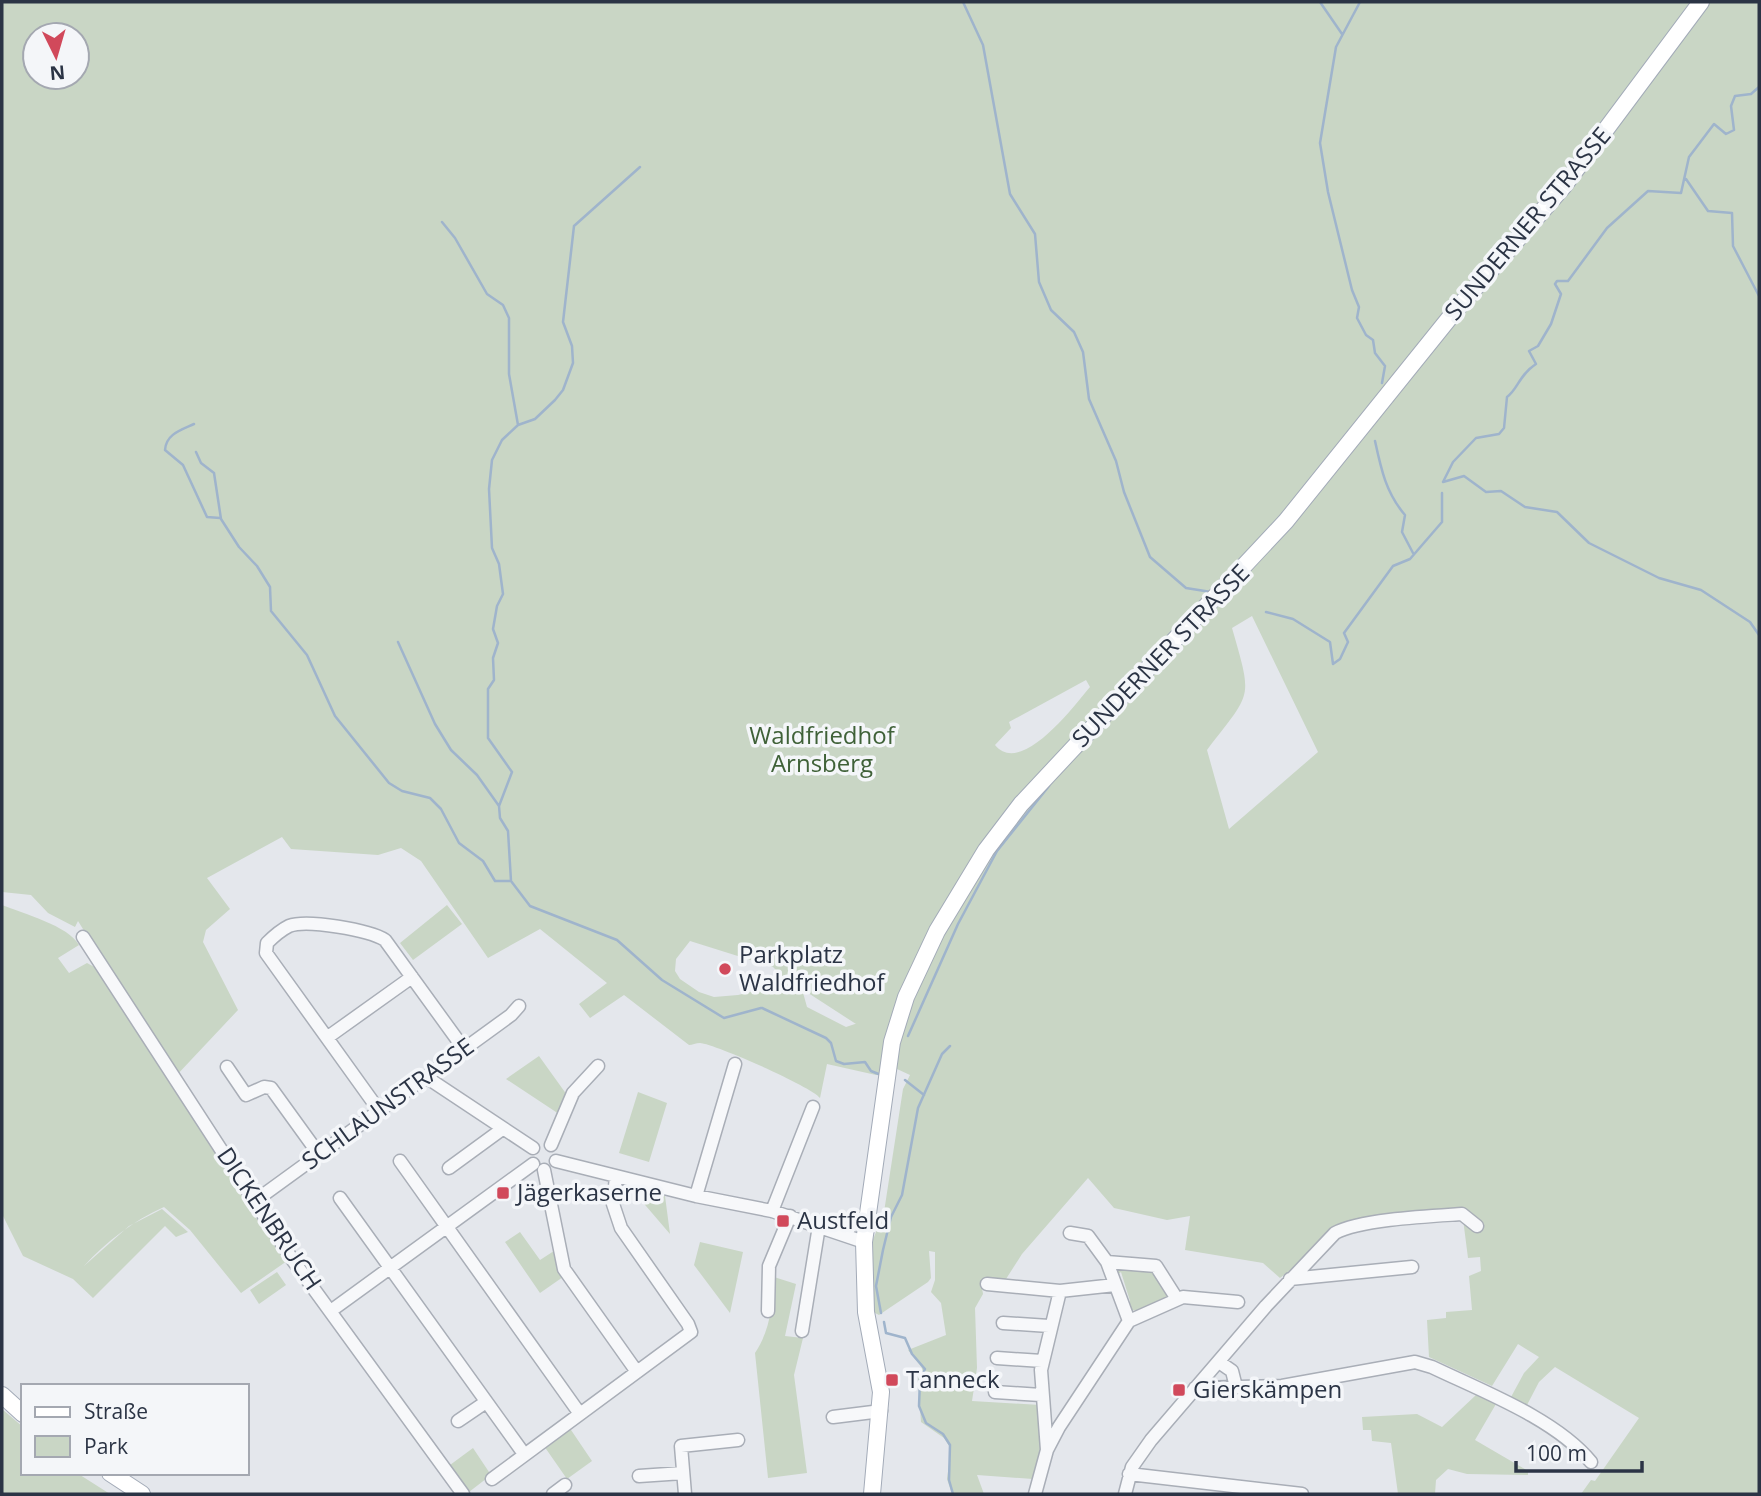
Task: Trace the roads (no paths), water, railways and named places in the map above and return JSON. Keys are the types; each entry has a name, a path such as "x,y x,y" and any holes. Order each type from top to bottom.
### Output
{"main road":[{"name":"SUNDERNER STRASSE","path":"872,1494 881,1411 881,1384 866,1312 864,1242 895,1029 937,931 986,850 1042,781 1286,522 1455,311 1563,187 1701,2"},
{"path":"2,1395 21,1412"},
{"path":"113,1475 142,1494"}],"street":[{"path":"379,1109 266,953 267,943 285,928 302,924 376,933 389,943 464,1049"},
{"name":"DICKENBRUCH","path":"83,937 292,1259 332,1310 463,1494"},
{"path":"328,1037 412,977"},
{"name":"SCHLAUNSTRASSE","path":"254,1201 511,1015 519,1006"},
{"path":"696,1196 735,1064"},
{"path":"551,1145 573,1093 598,1066"},
{"path":"227,1067 246,1096 264,1087 271,1088 318,1153"},
{"path":"426,1077 501,1130 533,1148"},
{"path":"772,1211 813,1107"},
{"path":"449,1168 501,1130"},
{"path":"556,1161 557,1152 551,1145 539,1143 533,1148 530,1158 539,1167 564,1269 637,1373"},
{"path":"400,1161 580,1414"},
{"path":"332,1310 445,1226 539,1167 556,1161 696,1196 772,1211 864,1242"},
{"path":"492,1479 685,1339 691,1328 621,1228 613,1203 616,1177"},
{"path":"340,1198 524,1454"},
{"path":"1125,1494 1129,1474 1144,1450 1290,1279 1331,1236 1346,1228 1462,1214 1477,1226"},
{"path":"768,1311 769,1266 790,1216"},
{"path":"802,1331 819,1226"},
{"path":"1070,1233 1088,1236 1107,1262 1129,1321"},
{"path":"1107,1262 1156,1266 1177,1299"},
{"path":"1290,1279 1412,1267"},
{"path":"987,1284 1005,1283 1060,1291 1115,1285"},
{"path":"1047,1450 1041,1395 1042,1361 1060,1291"},
{"path":"1035,1494 1047,1450 1093,1371 1129,1321 1177,1299 1201,1296 1238,1302"},
{"path":"1003,1323 1049,1326"},
{"path":"997,1358 1042,1361"},
{"path":"1219,1362 1230,1367 1236,1387"},
{"path":"1195,1388 1282,1387 1415,1362 1432,1367 1532,1417 1570,1441 1591,1462"},
{"path":"995,1392 1041,1395"},
{"path":"458,1421 486,1402"},
{"path":"833,1417 881,1411"},
{"path":"685,1494 681,1446 738,1440"},
{"path":"639,1476 683,1473"},
{"path":"1129,1474 1230,1490 1302,1494"},
{"path":"553,1494 565,1485"}],"waterway":[{"path":"963,2 983,45 1010,194 1035,234 1039,282 1051,310 1074,332 1083,352 1089,399 1116,461 1124,492 1150,557 1186,588 1211,592"},
{"path":"1320,2 1342,34"},
{"path":"1360,2 1336,47 1320,143 1328,192 1352,290 1359,307 1357,318 1366,335 1373,340 1375,353 1385,366 1382,383"},
{"path":"1443,482 1453,462 1476,438 1499,434 1504,428 1507,397 1536,364 1529,351 1538,346 1551,324 1561,294 1555,284 1557,281 1568,281 1607,228 1648,191 1681,193 1689,157 1714,124 1726,134 1734,130 1731,106 1735,96 1751,94 1759,87"},
{"path":"640,167 574,226 563,322 572,346 573,363 563,390 555,400 535,419 518,425 502,440 492,460 489,489 492,548 499,564 503,594 497,606 493,629 498,643 493,658 494,680 488,689 488,738 512,772 499,806 500,818 508,831 511,881 530,906 617,940 662,980 724,1018 761,1008"},
{"path":"1686,179 1708,211 1732,213 1733,246 1759,296"},
{"path":"442,222 455,238 487,294 503,305 509,318 509,374 518,425"},
{"path":"194,424 171,436 165,450 183,465 207,517 220,518"},
{"path":"1375,441 1389,489 1405,515 1402,532 1413,553"},
{"path":"196,452 201,463 214,473 221,519 270,587 271,611 307,655 335,716 389,783 402,791 430,798 441,809 459,843 483,861 495,881 511,881"},
{"path":"1443,482 1464,476 1486,492 1501,491 1525,507 1557,512 1589,543 1659,578 1701,590 1750,622 1759,635"},
{"path":"1266,612 1293,619 1330,642 1333,664 1340,659 1348,642 1344,633 1393,566 1410,559 1442,522 1442,493"},
{"path":"398,642 435,724 451,750 477,775 499,806"},
{"path":"908,1036 958,924 997,851 1049,786"},
{"path":"762,1008 826,1038 831,1043 836,1061 844,1064 865,1062 871,1071 881,1075"},
{"path":"881,1313 876,1286 891,1217 902,1195 918,1108 942,1054 950,1046"},
{"path":"905,1080 924,1095"},
{"path":"884,1322 886,1333 905,1338 912,1354 925,1369 920,1379 919,1406 926,1423 943,1434 950,1445 949,1480 953,1494"}],"place":[{"name":"Parkplatz Waldfriedhof","path":"725,969"},
{"name":"Jägerkaserne","path":"503,1193"},
{"name":"Austfeld","path":"783,1221"},
{"name":"Tanneck","path":"892,1380"},
{"name":"Gierskämpen","path":"1179,1390"}],"park label":[{"name":"Waldfriedhof Arnsberg","path":"822,750"}]}
